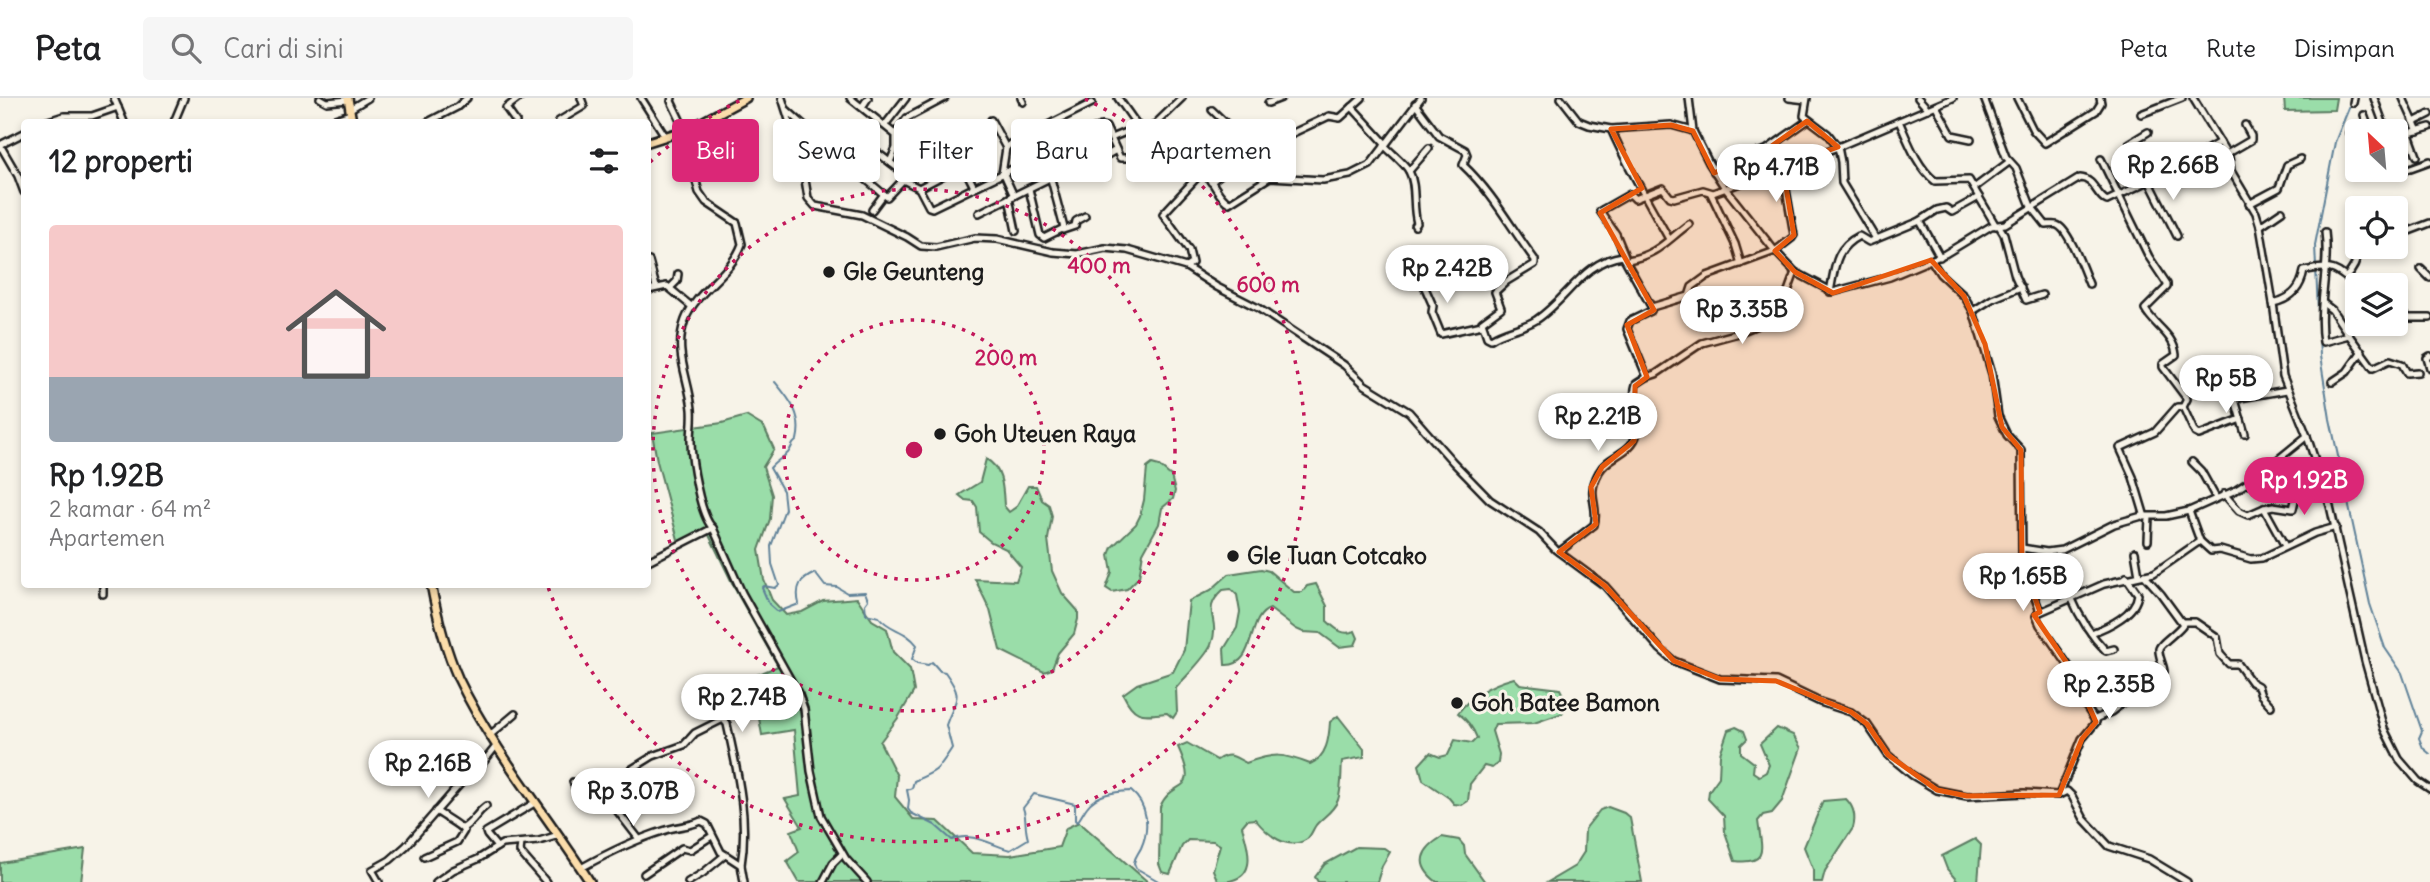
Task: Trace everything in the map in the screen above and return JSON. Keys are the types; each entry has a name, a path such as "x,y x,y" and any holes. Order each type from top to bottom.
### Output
{"highway":[{"path":"704,119 733,101 747,98"},
{"path":"348,99 350,115"},
{"path":"651,141 672,134"},
{"path":"432,588 439,623 458,676 490,735 590,882"}],"street":[{"path":"114,98 123,119"},
{"path":"175,119 184,98"},
{"path":"320,98 327,102 348,99"},
{"path":"350,115 368,98"},
{"path":"433,119 457,107 467,98"},
{"path":"514,119 506,108 519,98"},
{"path":"562,119 584,106 581,98"},
{"path":"641,98 665,136"},
{"path":"672,98 681,119"},
{"path":"782,98 802,161 808,198 815,206 862,215 921,246 936,247 975,238 997,239 1053,252 1077,254 1105,248 1127,250 1186,267 1217,288 1258,308 1344,365 1365,385 1409,412 1452,462 1490,500 1539,532 1559,552 1605,586 1674,661 1720,679 1776,681 1819,702 1851,712 1867,724 1888,755 1912,775 1937,790 1967,796 2024,793 2059,795 2067,792 2073,796 2084,819 2109,846 2158,863 2187,882"},
{"path":"850,98 894,133"},
{"path":"862,107 869,98"},
{"path":"885,125 906,98"},
{"path":"906,119 945,98"},
{"path":"1118,98 1132,119"},
{"path":"1160,119 1182,98"},
{"path":"1268,103 1281,98"},
{"path":"1296,132 1329,116 1340,118 1362,98"},
{"path":"1296,178 1323,180 1350,175 1373,162 1421,98"},
{"path":"1561,98 1579,121 1611,129 1671,125 1693,131"},
{"path":"1689,98 1693,131 1714,172 1775,251 1795,272 1830,292 1890,277 1940,257 2082,178 2095,186 2104,201 2174,169 2217,144"},
{"path":"1789,98 1807,99 1803,113 1807,121 1828,134 1838,147 1843,186 1876,239"},
{"path":"1918,98 1928,109"},
{"path":"1711,194 1838,147 1953,98"},
{"path":"1984,98 2031,206 2046,225 2056,224 2060,227 2076,252 2089,284"},
{"path":"2017,98 2033,130 2045,143 2096,111 2101,103 2100,98"},
{"path":"2141,114 2182,98"},
{"path":"2193,98 2217,144 2228,154 2231,171 2260,226 2273,303 2279,361 2287,390 2307,436 2336,527 2365,661 2384,729 2399,759 2418,781 2430,789"},
{"path":"2374,98 2382,119"},
{"path":"2403,98 2418,131"},
{"path":"1060,119 1092,103"},
{"path":"1415,104 1439,136 1465,150 1467,155 1463,166 1491,194 1517,238 1535,260 1535,264 1497,290 1500,311 1484,320 1482,325"},
{"path":"1936,106 1952,135 1971,139"},
{"path":"56,119 92,116 118,107"},
{"path":"1352,107 1409,171 1415,199 1415,226"},
{"path":"788,110 806,127 815,150 829,152 888,198 901,182"},
{"path":"1212,110 1221,119"},
{"path":"2414,122 2430,114"},
{"path":"440,115 443,119"},
{"path":"2364,115 2366,119"},
{"path":"1714,172 1746,156 1766,150 1807,121"},
{"path":"1899,121 1930,178 1935,181 1968,180 2004,234 2015,276 2027,300 2042,295"},
{"path":"2228,154 2251,139 2245,125"},
{"path":"2417,156 2409,134 2430,127"},
{"path":"1611,129 1621,153 1646,194 1648,205 1669,239"},
{"path":"997,131 1006,148 1003,174 1011,197 1016,231"},
{"path":"2148,132 2130,143 2178,236"},
{"path":"21,134 0,145 21,184"},
{"path":"1112,140 1122,159 1126,159"},
{"path":"1006,148 1011,145"},
{"path":"1409,171 1429,148"},
{"path":"1112,152 1116,150"},
{"path":"890,162 894,153"},
{"path":"880,154 894,165"},
{"path":"2101,159 2149,257 2167,285 2145,309 2166,332 2176,351 2176,355 2163,364 2163,367 2187,398 2183,407 2196,435 2241,419"},
{"path":"2249,204 2279,188 2288,164 2300,159"},
{"path":"2408,169 2430,161"},
{"path":"1647,377 1626,329 1630,321 1651,311 1652,307 1689,296 1697,282 1775,251 1794,235 1785,183 1800,176 1796,162"},
{"path":"1974,188 2010,162"},
{"path":"919,188 963,165 974,187"},
{"path":"907,182 919,188 930,209 1011,170"},
{"path":"696,182 706,202 737,223 742,244 733,261 691,306 682,328 681,359 692,408 691,443 700,500 708,524 713,528 742,593 799,695 806,720 811,771 821,816 842,854 867,882"},
{"path":"979,213 1044,182"},
{"path":"1052,182 1063,230"},
{"path":"1186,267 1192,263 1191,254 1163,214 1193,182"},
{"path":"1211,182 1229,203 1262,182"},
{"path":"1652,307 1616,234 1600,211 1630,194 1635,199 1663,188 1674,198 1703,190 1711,194 1735,244 1741,264"},
{"path":"1029,189 1042,237 1075,226 1076,221 1085,216"},
{"path":"872,210 884,194"},
{"path":"1830,292 1843,246 1859,236 1867,243 1920,221 1937,210 1943,208 1952,212 1979,197"},
{"path":"2260,226 2282,211"},
{"path":"1920,221 1940,257"},
{"path":"2408,231 2430,223"},
{"path":"1482,325 1491,339 1503,331 1517,329 1535,320 1563,299 1577,280 1592,267 1618,256 1646,257 1689,225"},
{"path":"2325,232 2328,253 2323,267 2323,342 2345,333"},
{"path":"1931,260 1940,274 1964,296 1973,310 1992,374 1998,416 2007,435 2021,450 2022,561 2040,612"},
{"path":"1415,265 1433,306 1432,312 1441,334 1482,325"},
{"path":"2273,303 2291,297 2302,280 2304,270 2323,267 2336,270 2345,276"},
{"path":"651,268 656,287"},
{"path":"2421,269 2430,278"},
{"path":"1559,552 1595,524 1591,487 1602,467 1626,451 1636,438 1636,384 1702,343 1728,337 1772,319 1787,295 1795,272"},
{"path":"670,288 677,281 678,274"},
{"path":"1843,281 1845,290"},
{"path":"1973,310 2021,287"},
{"path":"651,289 670,288 691,306"},
{"path":"2323,301 2345,327"},
{"path":"2408,317 2430,318"},
{"path":"2352,336 2373,368 2390,360 2403,364 2407,373 2418,372"},
{"path":"2332,382 2347,372 2362,351"},
{"path":"2430,356 2427,358 2430,368"},
{"path":"2232,390 2245,434"},
{"path":"2234,399 2287,390"},
{"path":"2148,541 2147,517 2120,448 2155,432 2177,407 2183,407"},
{"path":"2022,548 2047,552 2062,550 2114,524 2189,510 2255,478 2307,436"},
{"path":"2192,462 2201,471 2216,498"},
{"path":"2224,494 2239,511 2248,515 2273,506 2293,509 2300,478 2320,475"},
{"path":"2264,508 2285,546"},
{"path":"2189,510 2200,541 2211,551 2220,550 2251,559 2262,558 2285,546 2336,527"},
{"path":"651,559 713,528"},
{"path":"2059,795 2081,739 2095,724 2095,719 2080,697 2073,672 2036,616 2071,597 2126,577 2161,569 2200,541"},
{"path":"2135,552 2141,575 2183,622 2195,622 2217,638 2222,659 2229,664 2238,664 2250,682 2258,686 2261,695 2271,706"},
{"path":"2091,633 2119,621 2137,600 2138,594 2126,577"},
{"path":"103,588 103,594"},
{"path":"2071,597 2091,633 2106,651 2115,649"},
{"path":"2095,719 2111,712 2164,672 2160,645 2176,634 2183,622"},
{"path":"490,735 515,714"},
{"path":"573,782 577,792 581,794 602,789 653,756 684,745 695,733 725,719 740,786 745,835 741,865 744,882"},
{"path":"379,882 372,870 399,852 461,782 474,774 497,745"},
{"path":"602,789 639,839"},
{"path":"497,847 486,835 487,831 536,802"},
{"path":"424,857 457,842 463,828 471,824 479,810 486,806"},
{"path":"436,811 463,828"},
{"path":"581,868 639,839 701,821 708,824 718,849 741,865"},
{"path":"436,882 503,844 539,841 559,835"},
{"path":"644,874 682,848 690,850 712,836"},
{"path":"521,843 520,852 545,882"},
{"path":"823,882 833,863 842,854"},
{"path":"688,882 704,873 725,855"}],"highlighted area":[{"path":"1807,121 1838,147 1796,162 1800,176 1785,181 1794,235 1775,251 1795,272 1833,293 1931,260 1964,296 1985,344 2002,427 2021,450 2022,561 2040,612 2034,615 2075,675 2096,722 2082,739 2059,795 1967,796 1937,790 1888,755 1867,724 1851,712 1776,681 1720,679 1674,661 1605,586 1559,552 1596,524 1591,487 1602,467 1634,441 1635,386 1647,377 1627,325 1654,310 1600,213 1642,188 1611,129 1671,125 1693,131 1714,173 1766,150"}],"green space":[{"path":"2284,98 2336,98 2334,110 2285,111"},
{"path":"746,416 764,427 774,449 763,467 772,495 770,519 759,550 764,580 772,600 786,615 802,612 823,601 857,598 872,620 887,629 893,652 910,669 914,691 880,742 897,776 895,797 914,820 938,821 972,853 1010,855 1059,847 1066,828 1079,822 1148,882 799,882 787,861 799,852 791,831 802,827 785,799 800,796 794,730 762,735 759,718 788,706 783,688 727,709 721,690 778,666 738,595 708,533 680,547 652,433 722,423"},
{"path":"986,459 999,473 1004,506 1009,512 1016,507 1028,486 1036,486 1042,500 1049,505 1052,516 1048,539 1052,571 1062,593 1078,611 1074,634 1058,653 1052,669 1044,672 1000,650 990,610 975,579 1016,581 1021,567 1006,549 979,532 977,507 973,501 965,500 959,495 980,482"},
{"path":"1152,464 1171,476 1175,491 1173,499 1162,508 1159,524 1143,553 1139,577 1127,589 1112,592 1106,588 1112,572 1109,555 1112,547 1136,524 1140,516 1147,468"},
{"path":"1261,569 1269,571 1294,592 1302,592 1307,586 1316,584 1327,606 1327,621 1343,632 1355,631 1358,638 1355,645 1339,647 1320,633 1303,632 1270,609 1262,613 1257,621 1242,658 1225,665 1224,649 1237,628 1240,612 1237,595 1231,589 1223,590 1213,604 1214,636 1211,645 1176,688 1177,712 1173,718 1167,713 1136,712 1123,694 1137,684 1173,672 1184,650 1189,601 1211,590 1229,574"},
{"path":"1514,678 1520,684 1560,689 1564,697 1563,713 1534,723 1495,724 1492,731 1499,754 1498,763 1492,768 1484,766 1470,784 1468,801 1462,805 1454,804 1423,780 1419,765 1430,753 1440,757 1448,755 1455,740 1472,743 1477,738 1469,724 1458,713 1483,691"},
{"path":"1338,716 1364,749 1364,757 1342,761 1338,800 1307,839 1292,843 1278,840 1255,819 1247,820 1242,826 1248,864 1240,877 1218,882 1213,870 1220,845 1213,841 1188,840 1182,846 1170,874 1162,872 1159,864 1160,807 1165,798 1186,780 1187,774 1178,747 1187,743 1217,760 1232,756 1246,763 1278,756 1310,764 1324,752 1330,722"},
{"path":"1736,727 1744,731 1747,739 1741,745 1741,753 1754,763 1753,772 1759,776 1766,772 1769,765 1760,744 1777,728 1793,735 1801,748 1782,801 1772,813 1763,815 1758,821 1761,852 1754,860 1746,861 1735,861 1725,832 1724,816 1708,799 1709,791 1719,777 1720,754 1728,730"},
{"path":"1846,799 1854,812 1853,828 1825,871 1822,882 1813,882 1813,869 1804,847 1823,801"},
{"path":"1608,807 1630,818 1642,882 1548,882 1575,866 1584,852 1585,829 1600,810"},
{"path":"1442,837 1459,840 1464,846 1465,854 1485,882 1437,882 1430,876 1425,869 1423,858 1429,847"},
{"path":"1975,839 1981,845 1978,882 1958,882 1947,869 1942,856"},
{"path":"1356,847 1384,848 1390,852 1377,882 1318,882 1315,877 1325,864"},
{"path":"85,849 81,882 0,882 0,863"}],"waterway":[{"path":"2351,103 2335,142 2315,245 2320,356 2330,419 2370,604 2385,648 2402,673 2422,731 2419,738 2423,748 2430,754"},
{"path":"775,382 794,408 798,431 797,440 788,453 770,468 783,491 785,509 771,546 772,564 779,585 775,588 762,588 769,604 778,612 799,604 800,584 815,573 825,586 837,587 847,593 865,592 868,600 865,604 866,614 879,617 912,640 917,645 912,659 928,665 932,662 940,671 945,672 955,688 956,699 946,725 952,748 937,769 914,781 912,788 907,790 908,809 911,813 935,825 952,840 974,838 1010,850 1028,839 1023,808 1034,794 1075,804 1077,822 1091,802 1101,796 1131,791 1141,803 1146,817 1146,833 1134,863 1136,868 1160,882"}],"place":[{"name":"Gle Geunteng","path":"829,272"},
{"name":"Goh Uteuen Raya","path":"940,434"},
{"name":"Gle Tuan Cotcako","path":"1233,556"},
{"name":"Goh Batee Bamon","path":"1457,703"}]}
